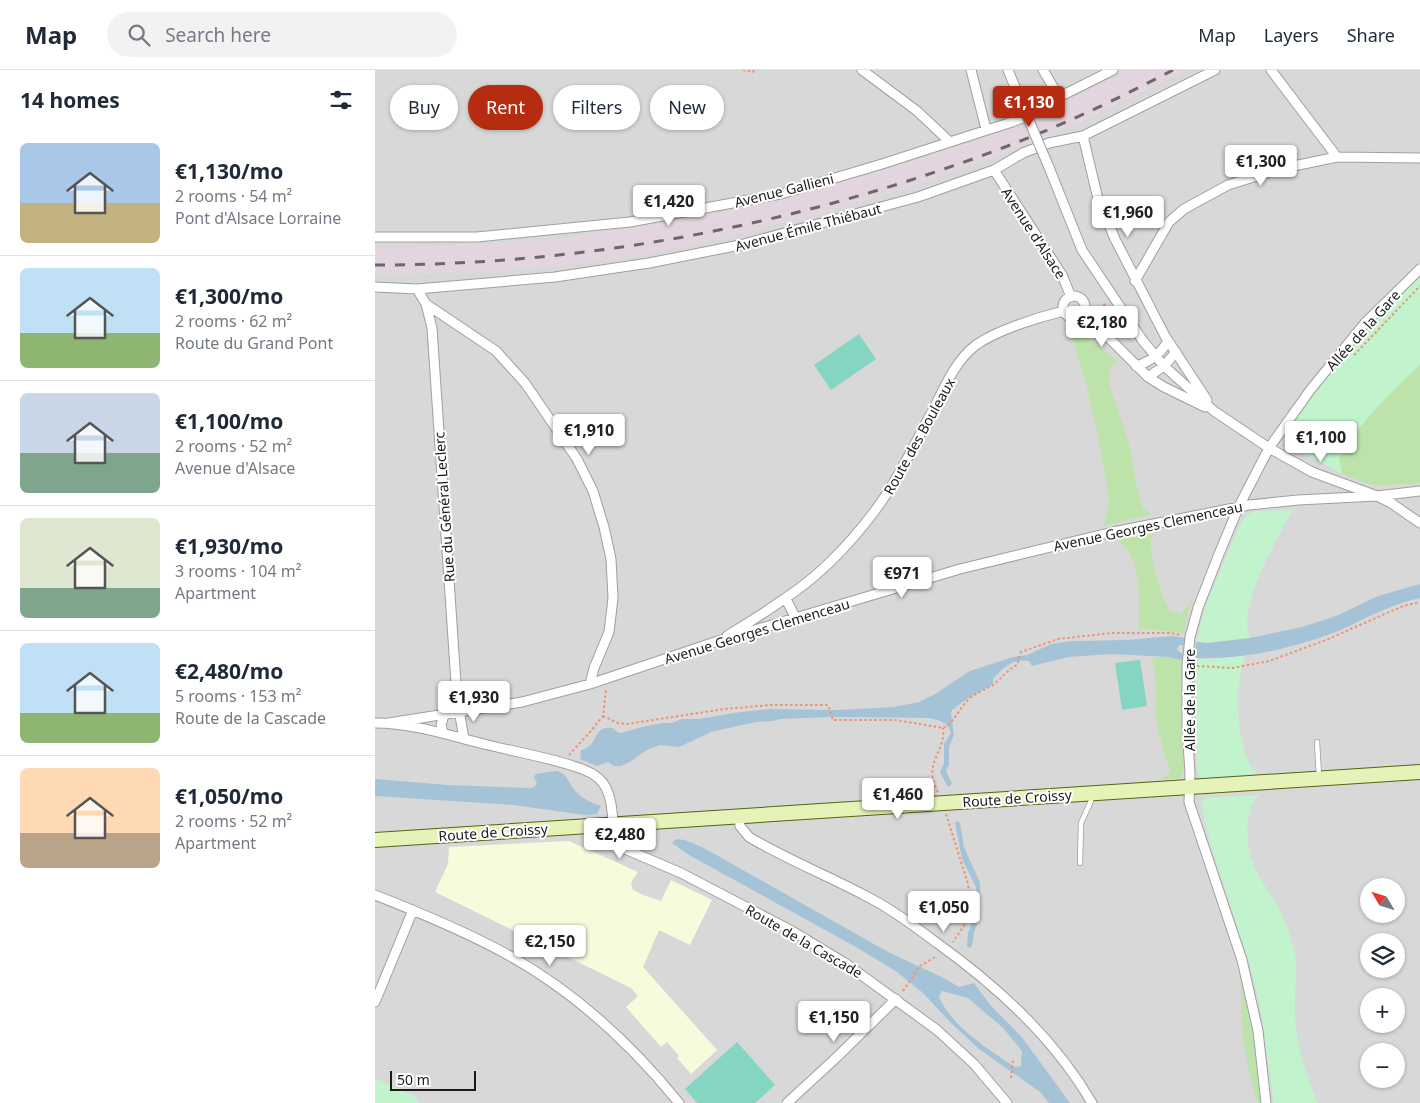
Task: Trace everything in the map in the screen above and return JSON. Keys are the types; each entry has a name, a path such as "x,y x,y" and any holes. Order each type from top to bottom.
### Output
{"main road":[{"name":"Route de Croissy","path":"375,840 1420,772"}],"street":[{"path":"862,70 917,111 950,142"},
{"path":"971,70 986,129"},
{"path":"1008,70 1082,250 1113,299 1155,356 1214,411"},
{"path":"1043,70 1059,97"},
{"name":"Avenue Gallieni","path":"375,237 477,237 630,222 781,194 1012,122 1035,113 1059,97 1113,70"},
{"name":"Avenue Émile Thiébaut","path":"375,287 417,289 555,277 649,263 740,246 917,198 993,170 1023,153 1049,143 1083,136 1215,70"},
{"path":"1271,70 1337,157"},
{"path":"1083,136 1098,198 1135,281 1168,341 1214,411"},
{"path":"1135,281 1169,222 1184,209 1228,185 1279,169 1337,157 1420,158"},
{"name":"Avenue d'Alsace","path":"993,170 1062,275 1071,297"},
{"name":"Allée de la Gare","path":"1266,1103 1258,1031 1242,960 1189,802 1187,665 1190,637 1198,608 1239,506 1269,448 1311,389 1365,323 1420,269"},
{"path":"417,289 426,304 496,351 525,383 577,459 593,491 611,559 613,598 609,632 594,668 590,684"},
{"path":"1071,297 1081,299 1085,306 1083,313 1075,318 1068,316 1064,311 1064,304 1071,297"},
{"name":"Rue du Général Leclerc","path":"426,304 432,328 456,688 464,739"},
{"name":"Route des Bouleaux","path":"718,641 786,598 856,535 898,477 949,378 964,356 976,345 994,334 1064,311"},
{"path":"1083,313 1148,377 1214,411 1269,448 1312,472 1377,496 1391,503 1420,524"},
{"path":"1137,366 1145,364 1163,350 1168,341"},
{"path":"1148,377 1164,366 1176,352"},
{"name":"Avenue Georges Clemenceau","path":"389,723 522,702 590,684 718,641 960,569 1113,532 1239,506 1420,491"},
{"path":"786,598 796,619"},
{"path":"443,733 441,725 444,715"},
{"path":"375,722 443,733 563,763 587,772 603,783 610,798 614,824"},
{"path":"739,816 740,826 749,836 866,896 922,931 977,973 1022,1013 1069,1070 1092,1103"},
{"name":"Route de la Cascade","path":"614,824 616,843 620,848 681,873 792,931 845,963 896,999 937,1030 968,1058 1006,1103"},
{"path":"375,896 413,910 484,942 531,969 559,988 628,1045 645,1062 679,1103"},
{"path":"375,1002 413,910"},
{"path":"787,1103 896,999"}],"lane":[{"path":"1317,742 1319,780"},
{"path":"1080,863 1081,823 1092,793"}],"path":[{"path":"743,70 753,72 754,70"},
{"path":"1351,357 1420,286"},
{"path":"1187,665 1233,668 1269,661 1326,640 1403,606 1420,602"},
{"path":"603,716 618,723 627,724 724,709 771,705 828,705 833,720 896,720 943,728 952,722 957,712 970,698 994,684 1008,669 1017,664 1021,652 1058,639 1112,633 1171,633 1190,637"},
{"path":"563,763 603,716 607,678"},
{"path":"941,798 933,783 931,771 944,735 943,728"},
{"path":"908,984 920,966 948,950 965,924 971,903 968,884 947,815 945,812 942,812"},
{"path":"1011,1078 1013,1059"}],"shaded area":[{"path":"375,70 1131,70 1039,116 955,149 830,187 725,214 549,241 375,250"},
{"path":"1131,70 1187,70 1057,132 982,161 899,190 811,215 722,238 631,257 540,267 399,274 375,273 375,250 549,241 725,214 830,187 955,149 1039,116"},
{"path":"1187,70 1420,70 1420,1103 375,1103 375,273 399,274 540,267 722,238 899,190 1057,132"},
{"path":"1420,277 1420,365 1376,408 1356,432 1339,458 1342,474 1288,445 1283,437 1322,382 1367,329"},
{"path":"859,334 876,359 831,390 814,365"},
{"path":"1292,510 1268,556 1253,592 1247,625 1250,638 1207,643 1196,642 1205,607 1239,526 1246,516 1254,511"},
{"path":"1420,584 1420,598 1388,608 1338,631 1304,643 1249,655 1195,658 1196,642 1207,643 1250,638 1302,627 1336,616 1378,596"},
{"path":"1172,636 1185,638 1184,645 1179,645 1177,650 1184,655 1184,661 1169,657 1112,654 1069,657 1032,666 1029,661 1013,662 993,679 993,684 968,698 952,710 954,735 949,748 949,765 946,770 952,784 948,787 940,772 944,763 944,744 951,733 950,729 939,721 928,718 831,717 780,719 711,732 679,747 660,745 645,751 621,766 614,766 608,762 597,766 580,759 581,750 587,748 598,733 606,728 613,728 621,733 662,723 672,723 682,719 700,719 769,709 837,710 894,707 919,702 970,671 1013,657 1027,655 1051,644 1072,641 1127,640"},
{"path":"1245,655 1238,693 1239,725 1247,759 1257,774 1204,778 1199,776 1197,770 1195,658 1212,659"},
{"path":"1140,660 1147,706 1122,710 1115,663"},
{"path":"556,771 565,775 582,797 601,806 597,814 585,815 513,805 375,796 375,779 448,785 532,788 537,784 534,777 536,774"},
{"path":"1259,795 1249,813 1247,836 1249,849 1256,871 1281,913 1293,946 1296,964 1296,1029 1303,1062 1317,1103 1274,1103 1260,1005 1250,965 1211,846 1201,803 1205,798"},
{"path":"957,821 960,823 964,847 980,883 980,915 972,946 969,948 967,946 968,933 976,913 976,887 962,859 955,823"},
{"path":"676,839 685,840 704,848 888,952 959,987 974,983 991,1006 1021,1036 1070,1103 1049,1103 1040,1092 979,1049 923,993 897,972 856,947 689,855 672,843","holes":["942,991 968,998 1003,1028 1022,1051 1021,1066 1015,1067 972,1037 953,1019 939,997"]},
{"path":"569,841 638,872 631,885 633,890 643,895 661,901 671,880 712,900 690,945 659,930 643,967 717,1050 691,1074 677,1058 679,1056 667,1042 661,1047 626,1007 638,996 631,988 435,892 448,864 449,847"},
{"path":"737,1042 775,1085 755,1103 697,1103 685,1089"},
{"path":"375,1078 414,1096 419,1103 375,1103"}],"green space":[{"path":"1064,326 1086,337 1118,362 1110,368 1109,384 1129,443 1138,493 1143,508 1152,514 1104,526 1109,500 1098,436 1074,343"},
{"path":"1420,365 1420,483 1380,486 1365,483 1342,474 1339,458 1356,432 1376,408"},
{"path":"1156,531 1151,540 1152,557 1160,587 1170,611 1180,614 1193,598 1186,619 1184,633 1138,628 1138,580 1131,557 1125,547 1117,540"},
{"path":"1151,657 1169,657 1184,661 1182,667 1181,726 1184,770 1181,778 1161,780 1168,775 1170,770 1161,744 1157,723 1156,679"},
{"path":"1240,977 1254,1038 1262,1103 1258,1103 1246,1056 1242,1027"}],"railway":[{"path":"375,265 460,263 629,246 713,231 796,213 878,190 958,164 1038,134 1106,104 1173,70"}]}
